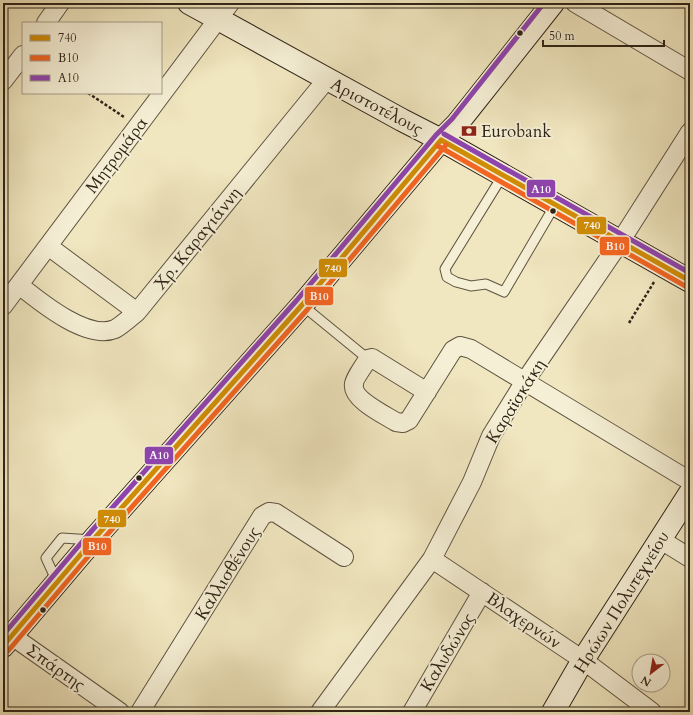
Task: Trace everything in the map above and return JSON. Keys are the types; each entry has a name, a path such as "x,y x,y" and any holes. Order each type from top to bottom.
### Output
{"main road":[{"name":"Αριστοτέλους","path":"189,3 224,11 327,79 441,140 690,281"},
{"path":"8,641 93,540 302,305 441,140 457,124 553,3"},
{"name":"Ηρώων Πολυτεχνείου","path":"552,712 583,660 690,493"}],"street":[{"path":"47,22 60,3"},
{"path":"575,3 690,71"},
{"name":"Μητρομάρα","path":"162,94 224,11"},
{"path":"3,81 22,56"},
{"name":"Χρ. Καραγιάννη","path":"19,286 57,315 99,332 115,329 137,312 327,79"},
{"name":"Μητρομάρα","path":"3,306 162,94"},
{"name":"Καραϊσκάκη","path":"320,712 432,559 472,482 491,436 525,381 620,242 690,132"},
{"path":"48,246 137,312"},
{"path":"427,392 372,358 368,359 354,384 355,392 360,399 396,422 403,423 409,420 427,392 452,350 460,346 471,349 690,481"},
{"name":"Καλλισθένους","path":"140,712 262,516 269,512 276,513 344,557"},
{"path":"661,540 690,558"},
{"name":"Βλαχερνών","path":"432,559 583,660 652,712"},
{"name":"Καλυδώνος","path":"412,712 482,592"},
{"name":"Σπάρτης","path":"8,641 120,712"}],"lane":[{"path":"503,175 444,269 447,276 456,282 471,286 486,284 504,292 555,205"},
{"path":"302,305 368,359"}],"path":[{"path":"90,94 138,126"},
{"path":"629,322 664,266"}],"transit line":[{"name":"Α10","path":"3,635 88,535 297,300 436,135 452,119 544,3"},
{"name":"Α10","path":"444,134 690,273"},
{"name":"740","path":"441,140 690,281"},
{"name":"740","path":"3,646 93,540 302,305 441,140"},
{"name":"Β10","path":"8,651 98,545 307,310 446,145"},
{"name":"Β10","path":"438,146 687,287"}],"place":[{"name":"Eurobank","path":"469,131"}]}
